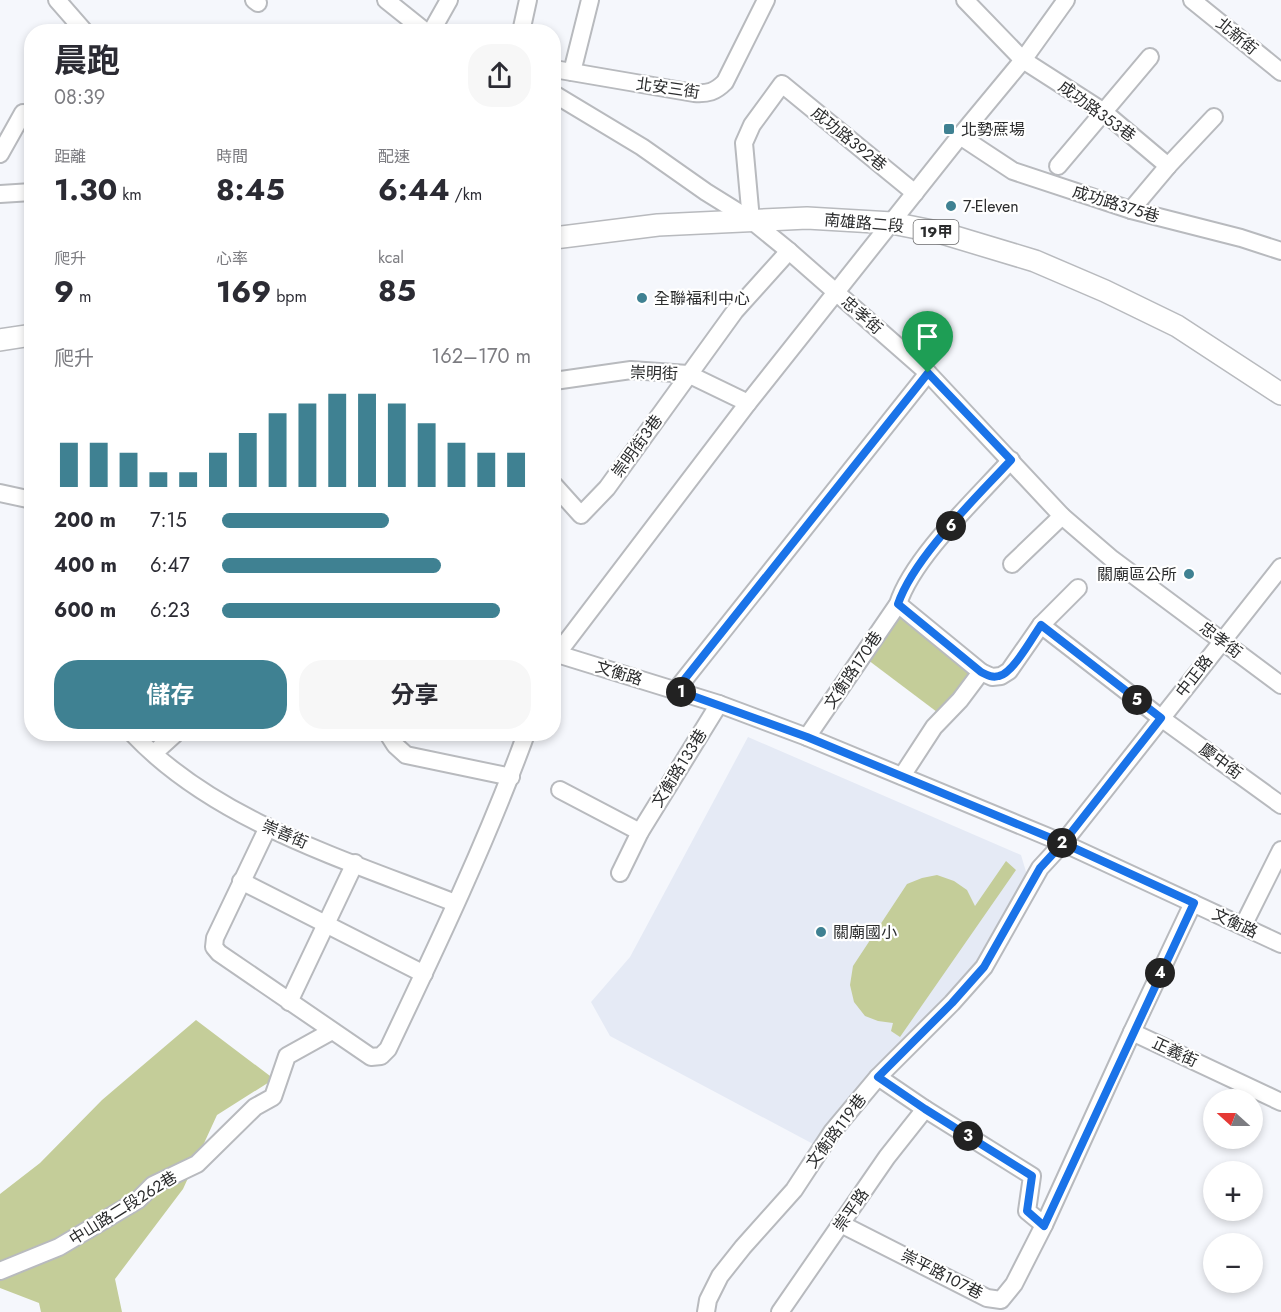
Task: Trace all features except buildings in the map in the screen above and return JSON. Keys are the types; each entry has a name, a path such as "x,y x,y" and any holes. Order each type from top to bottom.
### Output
{"main road":[{"name":"南雄路二段","path":"561,236 658,225 807,218 892,223 942,233 1035,261 1105,291 1177,326 1281,394"},
{"path":"0,340 24,336"}],"street":[{"path":"57,0 78,24"},
{"path":"436,24 449,0"},
{"path":"523,24 528,0"},
{"path":"572,72 590,0"},
{"name":"成功路353巷","path":"965,0 1023,60 1104,112 1168,166"},
{"path":"561,645 748,403 1023,60 1066,0"},
{"name":"北新街","path":"1192,0 1281,72"},
{"name":"北安三街","path":"561,70 706,94 716,90 725,82 763,1"},
{"path":"394,3 417,24"},
{"path":"1058,166 1150,57"},
{"name":"成功路392巷","path":"751,220 744,143 752,124 782,84 915,193"},
{"name":"忠孝街","path":"561,98 642,147 751,220 928,373 1062,516 1112,559 1281,685"},
{"path":"0,154 23,113"},
{"path":"1131,210 1214,117"},
{"name":"成功路375巷","path":"960,136 1013,171 1131,210 1241,238 1281,251"},
{"path":"0,194 24,192"},
{"name":"崇明街3巷","path":"561,492 582,515 607,488 735,311 789,251"},
{"name":"崇明街","path":"561,380 631,370 688,374 748,403"},
{"path":"676,690 928,373"},
{"name":"文衡路170巷","path":"807,737 898,604 903,588 936,542 1011,460"},
{"path":"0,493 24,498"},
{"path":"1012,564 1062,516"},
{"name":"中正路","path":"1063,843 1281,567"},
{"path":"898,604 981,672 992,677 1001,676 1009,671 1041,625 1078,588"},
{"name":"慶中街","path":"1041,625 1161,718 1281,805"},
{"name":"文衡路","path":"561,656 676,690 807,737 1063,843 1281,944"},
{"path":"902,776 933,727 960,700 981,672"},
{"name":"文衡路133巷","path":"620,873 640,832 718,704"},
{"name":"崇善街","path":"141,741 211,797 268,827 455,903"},
{"path":"154,753 167,741"},
{"path":"392,741 406,755 511,777"},
{"path":"268,827 215,938 214,947 219,953 371,1057 381,1056 388,1049 424,974 511,777 524,741"},
{"path":"560,790 640,832"},
{"name":"文衡路119巷","path":"706,1312 708,1300 720,1276 794,1190 832,1132 878,1077 984,967 1040,868 1063,843"},
{"path":"1243,926 1281,850"},
{"path":"289,1002 354,863"},
{"path":"241,881 424,974"},
{"name":"正義街","path":"1194,903 1132,1032 1281,1102"},
{"name":"中山路二段262巷","path":"0,1271 58,1247 138,1200 153,1185 198,1164 255,1107 273,1097 287,1056 332,1031"},
{"name":"崇平路107巷","path":"842,1224 987,1298 1001,1300 1014,1284 1044,1226 1132,1032"},
{"path":"878,1077 1032,1176 1027,1211 1044,1226"},
{"name":"崇平路","path":"780,1312 887,1157 925,1109"}],"shaded area":[{"name":"關廟國小","path":"748,737 1021,855 1027,875 989,957 921,1030 892,1050 815,1145 610,1036 591,1002 630,957"}],"green space":[{"path":"899,617 973,672 941,715 868,660"},
{"path":"1006,861 1016,870 900,1037 891,1031 893,1023 865,1016 854,1002 850,985 853,966 907,884 937,875 954,881 967,890 975,906"},
{"path":"196,1020 274,1079 217,1115 183,1189 115,1279 122,1312 41,1312 39,1303 0,1288 0,1194 40,1163 102,1100"}],"place":[{"name":"北勢蔗場","path":"949,129"},
{"name":"7-Eleven","path":"951,206"},
{"name":"全聯福利中心","path":"642,298"},
{"name":"關廟區公所","path":"1189,574"},
{"name":"關廟國小","path":"821,932"}],"route":[{"path":"928,373 676,690 807,737 1063,843 1040,868 984,967 952,1003 878,1077 1032,1176 1027,1211 1044,1226 1132,1032 1194,903 1063,843 1161,718 1041,625 1009,671 1001,676 992,677 981,672 898,604 903,588 936,542 1011,460 928,373"}]}
